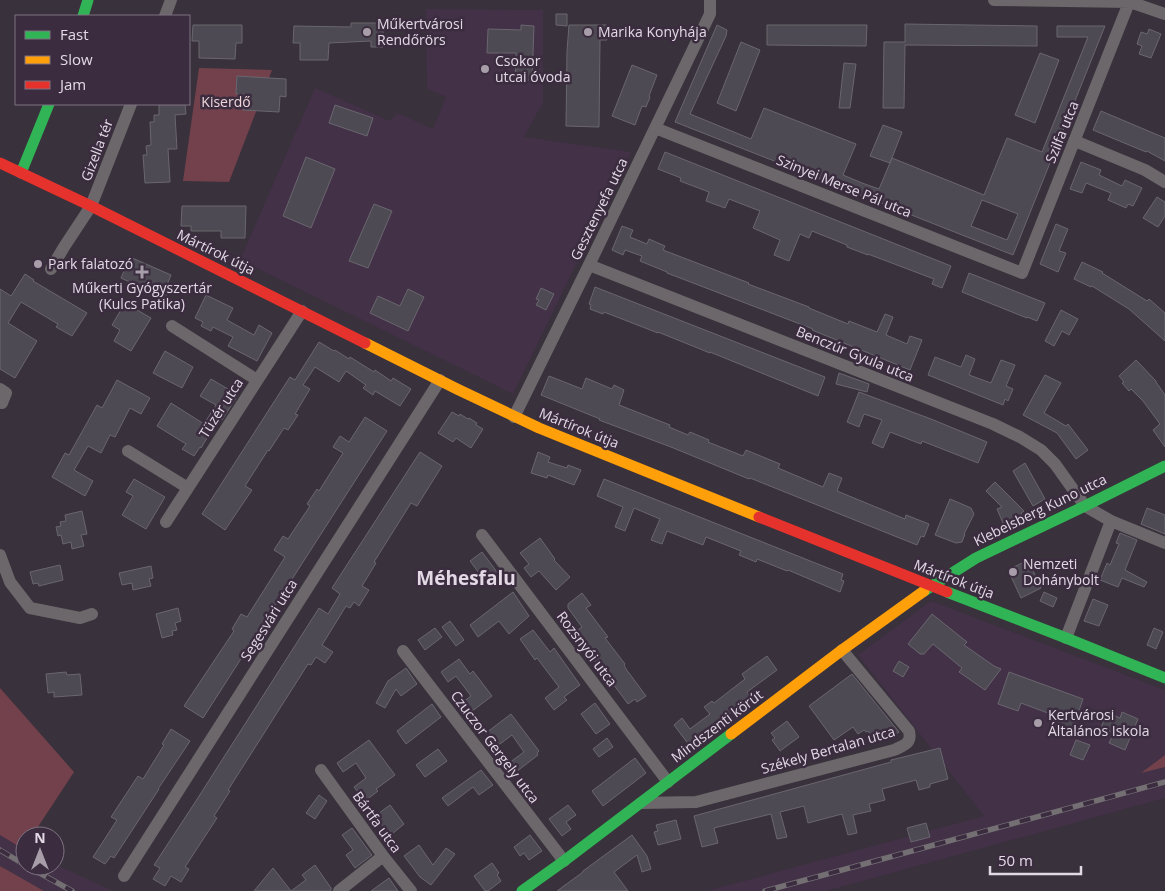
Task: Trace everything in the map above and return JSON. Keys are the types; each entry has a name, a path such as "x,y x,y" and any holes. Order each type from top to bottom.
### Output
{"street":[{"path":"83,15 88,0"},
{"path":"164,15 171,0"},
{"name":"Gesztenyefa utca","path":"514,417 710,14 710,0"},
{"path":"994,0 1130,1 1165,14"},
{"name":"Szilfa utca","path":"1022,273 1130,1"},
{"path":"21,173 49,105"},
{"name":"Gizella tér","path":"50,269 91,206 131,105"},
{"name":"Szinyei Merse Pál utca","path":"655,128 1022,273"},
{"path":"1075,141 1145,170 1165,182"},
{"name":"Mártírok útja","path":"0,163 91,206 514,417 931,586 1165,678"},
{"name":"Benczúr Gyula utca","path":"589,265 994,424 1041,450 1055,464 1085,506"},
{"name":"Tüzér utca","path":"166,522 302,311"},
{"path":"172,326 257,380"},
{"name":"Segesvári utca","path":"124,876 440,380"},
{"path":"0,389 6,393 2,403 0,402"},
{"path":"128,451 188,488"},
{"name":"Klebelsberg Kuno utca","path":"931,586 976,558 1165,466"},
{"path":"1085,506 1111,520 1165,543"},
{"path":"1066,638 1111,520"},
{"name":"Rozsnyói utca","path":"482,535 668,782"},
{"path":"0,555 10,582 30,608 80,618 92,614"},
{"name":"Mindszenti körút","path":"522,891 842,650 931,586"},
{"name":"Székely Bertalan utca","path":"641,803 696,802 894,750 908,743 910,731 842,650"},
{"name":"Czuczor Gergely utca","path":"403,651 564,861"},
{"name":"Bártfa utca","path":"321,770 383,856 411,891"},
{"path":"338,891 383,856"}],"shaded area":[{"path":"426,9 543,10 543,103 524,137 631,152 513,394 240,260 315,88 390,121 398,113 433,129 446,97 427,89"},
{"name":"Kertvárosi Általános Iskola","path":"931,601 1165,690 1165,755 1142,772 1165,767 1165,798 826,891 707,891 984,816 858,655"},
{"path":"0,835 15,844 15,875 0,866"},
{"path":"65,869 113,891 44,891 18,876 65,876"}],"green space":[{"name":"Kiserdő","path":"199,68 272,70 229,182 183,181"},
{"path":"0,688 74,772 39,826 15,826 15,844 0,835"},
{"path":"1165,755 1165,767 1141,773"},
{"path":"0,866 44,891 0,891"}],"building":[{"path":"556,14 567,14 567,26 556,25"},
{"path":"351,23 383,23 383,47 371,47 371,41 329,43 328,60 300,60 300,43 293,43 294,26 351,27"},
{"path":"905,24 1037,26 1037,46 905,45 904,108 883,108 884,42 905,42"},
{"path":"193,25 242,25 242,43 236,43 235,59 199,58 199,41 192,41"},
{"path":"521,25 534,26 532,80 515,80 516,53 487,53 488,29 521,30"},
{"path":"569,25 607,25 607,40 600,40 599,127 566,126"},
{"path":"717,25 727,30 726,36 690,114 751,139 764,108 856,144 843,175 862,183 879,189 892,158 984,195 1007,138 1042,152 1088,37 1057,37 1057,26 1105,26 1013,255 675,122","holes":["982,200 1018,214 1007,240 971,226"]},
{"path":"767,25 867,25 866,46 767,45"},
{"path":"1149,29 1161,34 1151,58 1139,54 1142,46 1137,44 1141,32 1147,34"},
{"path":"741,42 760,50 736,111 717,103"},
{"path":"1040,53 1059,60 1035,123 1015,115"},
{"path":"844,63 856,64 850,108 839,108"},
{"path":"632,65 657,75 646,107 642,106 635,125 612,116"},
{"path":"237,76 286,79 286,97 280,96 279,112 243,110 243,94 236,94"},
{"path":"159,105 185,105 186,114 175,115 177,149 168,149 170,182 145,183 143,155 147,155 146,146 151,145 150,122 154,122 154,115 159,115"},
{"path":"335,105 373,118 367,136 329,123"},
{"path":"1101,111 1165,138 1165,161 1147,151 1093,130"},
{"path":"883,125 902,132 890,163 870,156"},
{"path":"665,152 951,266 942,288 932,284 934,279 847,247 847,245 812,231 809,238 800,234 789,261 774,255 780,240 753,228 760,211 729,199 725,208 706,201 709,192 680,181 681,178 658,169"},
{"path":"306,157 335,169 311,228 283,216"},
{"path":"1081,162 1101,170 1099,175 1122,186 1125,180 1142,188 1133,206 1128,204 1126,208 1108,200 1111,193 1086,183 1082,193 1070,189"},
{"path":"1157,197 1165,202 1165,216 1158,227 1143,218"},
{"path":"374,204 392,211 368,268 349,261"},
{"path":"182,206 246,206 245,238 221,238 221,231 191,231 191,226 181,226"},
{"path":"1056,224 1068,229 1059,251 1066,253 1058,272 1040,264"},
{"path":"622,226 633,230 630,237 647,244 649,239 665,246 663,250 848,324 849,321 877,332 885,314 893,317 886,335 907,344 910,336 922,340 910,370 813,329 667,273 640,261 642,256 625,250 623,255 612,250"},
{"path":"130,257 171,275 165,290 168,291 164,301 134,288 136,285 121,278"},
{"path":"1082,262 1103,272 1147,301 1149,299 1165,313 1165,341 1129,309 1092,286 1074,279"},
{"path":"969,273 1045,303 1037,321 962,292"},
{"path":"25,274 33,281 87,313 72,336 56,327 58,324 21,302 8,323 37,341 15,378 0,369 0,289 11,296"},
{"path":"595,287 825,377 818,396 658,332 604,312 603,314 590,309 591,305 589,304"},
{"path":"541,288 554,294 546,310 536,305 539,300 536,299"},
{"path":"408,289 424,297 408,331 370,313 378,296 400,306"},
{"path":"206,295 233,308 227,320 254,335 259,325 272,333 257,361 228,346 233,337 213,327 211,331 201,326 203,322 195,318"},
{"path":"125,303 151,318 131,351 114,341 120,330 112,325"},
{"path":"1061,310 1078,319 1069,335 1062,331 1054,346 1045,341"},
{"path":"319,342 349,359 350,357 374,372 375,370 391,381 393,378 411,389 400,406 375,391 373,395 363,388 366,385 346,371 339,382 315,367 303,385 310,389 295,414 298,415 288,430 284,428 245,486 252,490 225,530 202,514 290,377 295,380"},
{"path":"165,351 193,367 182,388 153,373"},
{"path":"966,355 975,359 969,375 991,383 1001,360 1015,365 1006,386 1013,389 1008,401 1005,399 1003,405 928,375 935,357 961,367"},
{"path":"1136,360 1156,381 1165,395 1165,447 1153,430 1160,424 1143,401 1131,389 1129,391 1122,383 1124,382 1119,376"},
{"path":"839,373 869,384 867,392 836,384"},
{"path":"1045,375 1061,383 1044,413 1066,426 1068,424 1088,450 1076,459 1057,433 1023,415"},
{"path":"549,376 582,389 586,378 612,389 614,385 624,390 619,405 670,425 669,427 688,435 690,432 709,440 708,442 743,456 746,450 780,464 778,468 823,487 829,473 842,478 837,491 905,519 906,515 929,524 924,537 921,536 917,545 599,420 541,395"},
{"path":"211,379 238,395 222,420 219,418 194,456 182,449 186,444 157,426 171,403 204,424 216,405 200,396"},
{"path":"117,380 150,398 141,414 130,408 115,437 110,435 101,453 88,446 74,470 93,481 85,496 52,477 65,453 69,455 97,405 102,408"},
{"path":"859,392 987,442 978,463 922,441 921,444 890,432 883,448 872,443 882,420 864,414 859,427 847,422"},
{"path":"452,412 469,418 483,429 471,448 456,438 453,442 438,433"},
{"path":"365,417 387,431 203,718 184,706 234,631 232,629 241,614 247,617 285,557 274,550 283,536 288,539 310,506 307,504 317,489 319,491 343,453 333,447 340,436 349,442"},
{"path":"420,452 442,466 417,506 411,503 374,562 376,563 362,586 369,590 359,606 354,602 350,608 346,606 322,645 333,652 325,663 316,657 311,665 308,664 228,790 230,791 214,816 217,818 185,867 189,869 181,882 171,876 165,886 153,879 160,868 154,865 319,608 328,614 340,594 332,588"},
{"path":"538,452 550,457 548,462 567,468 568,465 581,470 574,485 548,475 547,478 531,473"},
{"path":"1025,463 1045,499 1033,506 1013,471"},
{"path":"134,479 165,497 146,529 122,515 133,496 126,492"},
{"path":"604,479 843,574 841,580 844,581 840,592 788,570 757,559 756,562 739,555 741,551 706,537 703,545 667,531 662,544 651,540 660,519 634,508 625,531 615,527 623,507 597,496"},
{"path":"995,482 1024,511 1021,513 1023,518 1008,524 1007,521 1003,523 997,509 1002,507 986,491"},
{"path":"950,499 971,508 974,514 962,542 956,543 935,535"},
{"path":"1147,508 1165,515 1165,534 1141,524"},
{"path":"82,511 87,534 81,535 84,546 72,549 71,542 63,544 61,535 58,536 56,527 61,526 60,522 66,521 65,515"},
{"path":"1120,533 1137,540 1125,570 1147,582 1144,587 1122,578 1118,587 1100,580 1107,563 1110,565 1119,544 1116,543"},
{"path":"540,538 554,560 570,577 556,590 539,571 531,577 524,568 529,564 520,553"},
{"path":"482,552 497,572 485,581 470,561"},
{"path":"1028,560 1041,588 1021,598 1008,570"},
{"path":"60,565 63,580 39,586 38,583 33,584 30,572"},
{"path":"151,566 153,578 149,579 151,586 133,590 132,583 122,585 119,573"},
{"path":"513,592 529,616 509,634 499,621 478,637 470,625"},
{"path":"1044,592 1057,598 1053,607 1040,601"},
{"path":"582,593 591,605 586,608 608,637 605,638 646,696 637,702 635,699 628,704 574,633 582,627 568,608 568,604"},
{"path":"1093,599 1108,605 1099,626 1084,621"},
{"path":"178,608 181,621 175,623 177,630 172,631 173,635 162,638 156,614"},
{"path":"932,614 967,642 964,645 1001,669 985,690 959,672 962,668 933,644 924,654 920,654 908,644"},
{"path":"450,621 464,640 456,646 442,627"},
{"path":"435,628 442,637 425,650 418,640"},
{"path":"1154,628 1163,632 1156,649 1147,645"},
{"path":"533,630 550,652 554,648 580,685 564,697 567,700 554,710 545,698 559,687 537,658 535,660 520,639"},
{"path":"767,656 777,670 747,692 751,698 689,745 674,725 682,718 690,729 710,714 704,707 712,701 714,703 745,679 742,674"},
{"path":"459,659 470,674 473,671 492,696 471,712 463,702 471,696 456,676 448,682 441,672"},
{"path":"899,661 909,667 903,677 893,671"},
{"path":"406,668 417,684 401,696 396,689 385,708 376,703 388,681"},
{"path":"66,672 67,675 80,674 82,695 54,697 54,692 48,693 46,674"},
{"path":"1009,672 1083,699 1072,731 1050,723 1053,715 1021,703 1018,711 998,704"},
{"path":"852,674 899,732 889,739 876,742 868,731 864,730 858,734 853,727 834,740 809,706"},
{"path":"595,703 610,724 596,734 581,714"},
{"path":"432,704 441,717 406,744 397,731"},
{"path":"1107,712 1120,718 1122,712 1138,719 1125,750 1109,743 1114,733 1101,728"},
{"path":"511,714 539,751 538,755 516,772 509,763 524,752 512,735 496,747 486,733"},
{"path":"787,721 799,737 780,751 772,740 775,738 771,733"},
{"path":"171,729 190,741 114,858 111,856 105,864 93,857 117,820 111,817 138,776 143,779 164,745 162,744"},
{"path":"607,738 613,747 599,757 593,749"},
{"path":"369,740 395,775 376,789 378,791 365,801 354,787 366,778 356,763 343,772 337,763"},
{"path":"1076,740 1090,745 1083,760 1070,755"},
{"path":"940,748 948,779 930,784 930,787 919,790 916,780 882,789 885,800 869,804 871,811 853,815 857,833 848,835 842,814 808,823 804,806 780,812 787,837 777,839 771,814 714,828 718,843 702,847 694,816"},
{"path":"438,749 447,761 425,777 416,765"},
{"path":"635,758 646,773 603,806 592,791"},
{"path":"481,770 493,785 479,795 473,787 448,806 442,798"},
{"path":"319,795 327,801 315,819 306,813"},
{"path":"390,805 404,824 392,834 389,830 387,832 375,816"},
{"path":"568,805 576,815 566,822 571,829 562,836 549,819"},
{"path":"676,820 681,839 658,845 654,832 658,831 656,825"},
{"path":"926,823 930,837 911,842 907,828"},
{"path":"352,828 372,855 355,868 346,855 353,850 342,835"},
{"path":"530,835 542,851 529,860 524,853 520,856 514,847"},
{"path":"632,835 647,856 651,869 642,872 637,855 614,872 628,891 557,891 583,871"},
{"path":"419,845 433,865 446,848 455,854 431,885 420,877 404,856"},
{"path":"492,863 499,873 497,875 501,881 488,891 485,891 474,876"},
{"path":"315,865 331,888 331,891 291,891 306,880 302,875"},
{"path":"273,868 291,891 254,891"},
{"path":"389,878 398,891 371,891"}],"railway":[{"path":"765,891 1165,782"},
{"path":"0,850 15,859"},
{"path":"45,876 72,891"}],"traffic: fast":[{"path":"83,15 88,0"},
{"path":"21,173 49,105"},
{"path":"924,591 976,558 1165,466"},
{"path":"947,592 1165,678"},
{"path":"522,891 731,734"}],"traffic: slow":[{"path":"365,343 539,428 759,517"},
{"path":"731,734 924,591"}],"traffic: jam":[{"path":"0,163 91,206 365,343"},
{"path":"759,517 947,592"}],"place":[{"name":"Műkertvárosi Rendőrörs","path":"367,32"},
{"name":"Marika Konyhája","path":"588,32"},
{"name":"Csokor utcai óvoda","path":"485,69"},
{"name":"Park falatozó","path":"38,264"},
{"name":"Műkerti Gyógyszertár (Kulcs Patika)","path":"142,272"},
{"name":"Nemzeti Dohánybolt","path":"1013,572"},
{"name":"Kertvárosi Általános Iskola","path":"1038,723"}],"district":[{"name":"Méhesfalu","path":"466,578"}]}
